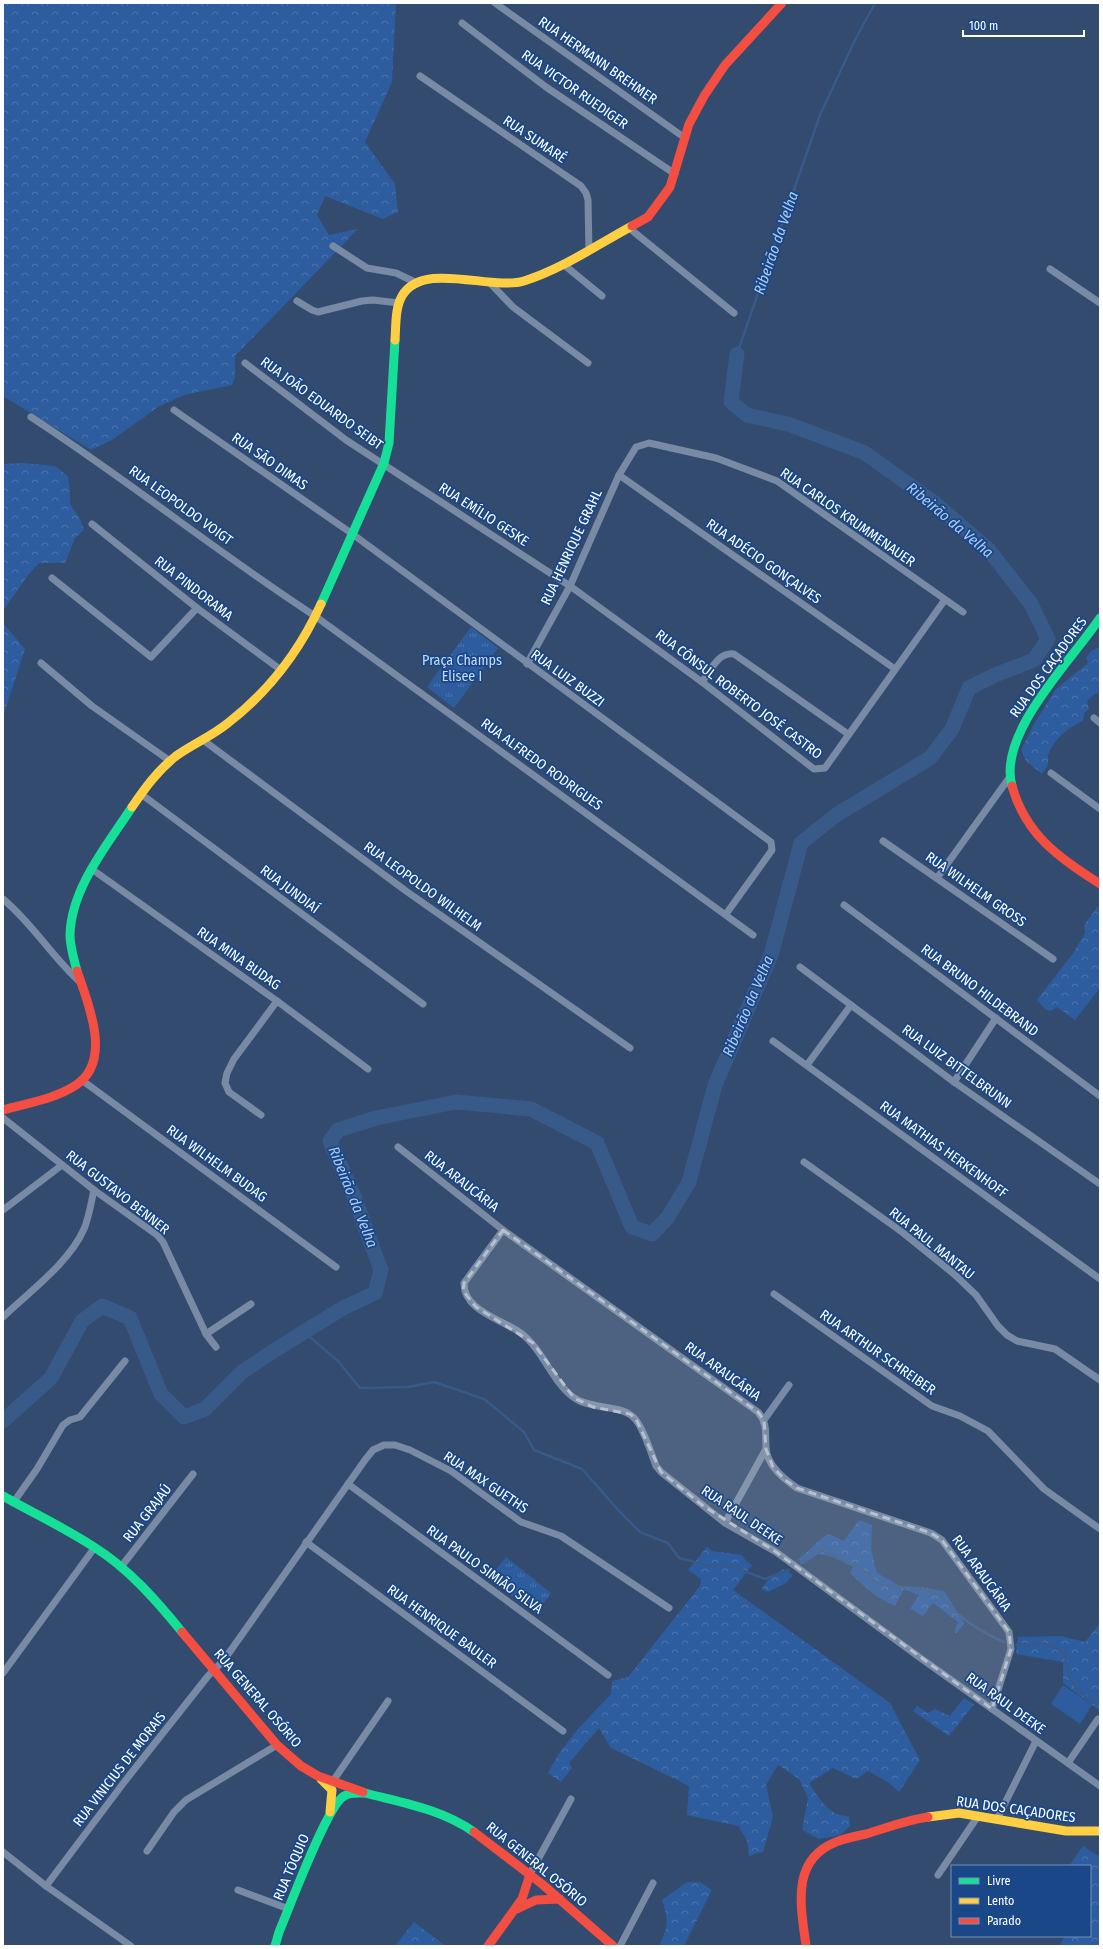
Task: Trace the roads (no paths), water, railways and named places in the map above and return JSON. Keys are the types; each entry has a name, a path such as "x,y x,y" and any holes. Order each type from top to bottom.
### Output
{"main road":[{"path":"3,1110 43,1099 83,1081 91,1070 96,1056 96,1041 93,1025 71,948 70,932 72,917 78,898 93,870 141,794 153,778 170,761 227,724 281,670 315,616 351,533 384,463 389,443 396,317 399,303 406,292 417,283 431,278 449,277 508,284 523,281 563,264 648,217 670,187 689,124 704,96 725,64 782,3"},
{"name":"RUA DOS CAÇADORES","path":"1100,618 1087,640 1040,697 1027,716 1012,749 1009,778 1013,799 1019,811 1038,836 1056,853 1079,871 1100,884"},
{"name":"RUA GENERAL OSÓRIO","path":"3,1496 13,1503 95,1547 121,1567 163,1609 277,1745 301,1766 318,1776 365,1793 435,1810 458,1821 494,1846 530,1874 613,1946"},
{"name":"RUA TÓQUIO","path":"275,1946 279,1932 329,1813 332,1790 318,1776"},
{"name":"RUA TÓQUIO","path":"329,1813 343,1796 354,1793 365,1793"},
{"name":"RUA DOS CAÇADORES","path":"806,1946 801,1903 802,1888 807,1865 818,1852 836,1842 923,1818 959,1813 1066,1831 1100,1831"},
{"path":"488,1946 514,1911 526,1891 530,1874"},
{"path":"514,1911 536,1900 560,1899"},
{"path":"279,1932 285,1946"}],"street":[{"name":"RUA HERMANN BREHMER","path":"495,3 686,138"},
{"name":"RUA VICTOR RUEDIGER","path":"462,23 546,87 675,174"},
{"name":"RUA SUMARÉ","path":"420,76 581,186 586,193 588,200 589,250"},
{"path":"630,228 734,313"},
{"path":"333,246 367,268 396,273 417,283"},
{"path":"563,264 602,296"},
{"path":"1050,269 1100,303"},
{"path":"490,283 513,307 588,363"},
{"path":"298,301 318,312 362,301 373,300 399,303"},
{"name":"RUA JOÃO EDUARDO SEIBT","path":"245,363 346,440 384,463"},
{"name":"RUA SÃO DIMAS","path":"174,410 351,533"},
{"name":"RUA LEOPOLDO VOIGT","path":"31,417 88,454 267,585 315,616"},
{"name":"RUA CARLOS KRUMMENAUER","path":"642,444 649,443 716,458 777,481 944,601 962,612"},
{"name":"RUA HENRIQUE GRAHL","path":"527,664 570,586 619,475 636,447 642,444"},
{"name":"RUA EMÍLIO GESKE","path":"384,463 570,586"},
{"name":"RUA ADÉCIO GONÇALVES","path":"619,475 895,670"},
{"name":"RUA PINDORAMA","path":"92,524 197,608 281,670"},
{"name":"RUA LUIZ BUZZI","path":"351,533 527,664 771,842 772,850 726,914"},
{"path":"52,578 151,657 197,608"},
{"name":"RUA CÔNSUL ROBERTO JOSÉ CASTRO","path":"570,586 702,682 814,769 825,768 944,601"},
{"name":"RUA ALFREDO RODRIGUES","path":"315,616 753,935"},
{"path":"702,682 720,657 728,654 734,654 848,734"},
{"path":"41,663 92,706 170,761"},
{"path":"1094,718 1100,723"},
{"name":"RUA LEOPOLDO WILHELM","path":"204,740 406,891 630,1048"},
{"path":"1051,773 1100,809"},
{"path":"937,878 1009,778"},
{"name":"RUA JUNDIAÍ","path":"141,794 423,1004"},
{"name":"RUA WILHELM GROSS","path":"883,840 1053,959"},
{"name":"RUA MINA BUDAG","path":"93,870 277,1001 368,1069"},
{"path":"3,899 20,913 65,969 81,983"},
{"name":"RUA BRUNO HILDEBRAND","path":"844,905 1100,1096"},
{"name":"RUA LUIZ BITTELBRUNN","path":"800,967 954,1082 1100,1184"},
{"path":"261,1115 230,1092 225,1082 227,1073 234,1060 277,1001"},
{"path":"807,1065 851,1005"},
{"path":"954,1082 996,1018"},
{"name":"RUA MATHIAS HERKENHOFF","path":"773,1041 1100,1279"},
{"name":"RUA WILHELM BUDAG","path":"83,1081 336,1267"},
{"name":"RUA GUSTAVO BENNER","path":"3,1118 163,1242 206,1334 216,1347"},
{"name":"RUA ARAUCÁRIA","path":"398,1147 503,1230 747,1404 764,1420 766,1449 773,1467 785,1480 797,1488 931,1533 942,1540 1009,1632 1010,1649 992,1709"},
{"name":"RUA PAUL MANTAU","path":"804,1162 902,1232 954,1274 976,1295 998,1326 1007,1335 1017,1341 1055,1349 1100,1380"},
{"path":"3,1210 62,1165"},
{"path":"3,1317 62,1261 78,1241 84,1228 94,1190"},
{"name":"RUA RAUL DEEKE","path":"503,1230 464,1283 464,1290 467,1299 476,1307 521,1333 533,1343 566,1390 574,1398 593,1407 621,1410 630,1414 636,1419 660,1472 725,1523 776,1552 918,1657 1100,1786"},
{"name":"RUA ARTHUR SCHREIBER","path":"774,1294 932,1406 960,1416 988,1432 1044,1489 1100,1530"},
{"path":"206,1334 251,1304"},
{"path":"13,1503 37,1469 63,1426 70,1420 80,1417 125,1361"},
{"path":"764,1420 789,1385"},
{"name":"RUA MAX GUETHS","path":"215,1670 224,1660 306,1542 373,1450 384,1445 395,1445 410,1450 451,1471 521,1522 561,1536 669,1608"},
{"path":"725,1523 766,1449"},
{"name":"RUA GRAJAÚ","path":"121,1567 193,1474"},
{"name":"RUA PAULO SIMIÃO SILVA","path":"348,1484 608,1675"},
{"name":"RUA HENRIQUE BAULER","path":"306,1542 563,1732"},
{"path":"3,1673 95,1547"},
{"name":"RUA VINICIUS DE MORAIS","path":"46,1886 125,1781 215,1670"},
{"path":"332,1781 388,1701"},
{"path":"1068,1763 1098,1719"},
{"path":"997,1819 1036,1741"},
{"path":"147,1851 174,1812 186,1800 277,1745"},
{"path":"530,1874 571,1799"},
{"path":"938,1875 978,1816"},
{"path":"3,1852 46,1886 131,1946"},
{"path":"620,1946 653,1883"},
{"path":"238,1890 289,1909"}],"waterway":[{"name":"Ribeirão da Velha","path":"737,354 820,115 854,42 875,3"},
{"name":"Ribeirão da Velha","path":"3,1421 51,1378 82,1321 102,1306 130,1318 161,1394 184,1417 205,1409 242,1372 275,1350 343,1308 375,1293 381,1270 353,1194 330,1141 338,1130 376,1118 456,1102 531,1109 597,1143 632,1227 652,1234 668,1217 689,1182 715,1085 771,955 801,843 836,815 930,758 952,729 969,688 995,675 1034,660 1048,639 1031,604 989,550 932,501 865,453 791,425 747,415 731,402 737,354"},
{"path":"304,1332 338,1361 360,1388 408,1387 434,1382 484,1399 524,1432 534,1450 582,1469 640,1532 668,1543 679,1558 711,1566 728,1565 765,1579 789,1570"},
{"path":"801,1563 821,1550 868,1573 875,1583 924,1590 932,1593 945,1600 959,1615 986,1634 1004,1642"},
{"path":"1016,1645 1045,1643 1065,1653 1068,1671 1075,1685 1079,1691 1100,1706"}],"park label":[{"name":"Praça Champs Elisee I","path":"462,668"}]}
